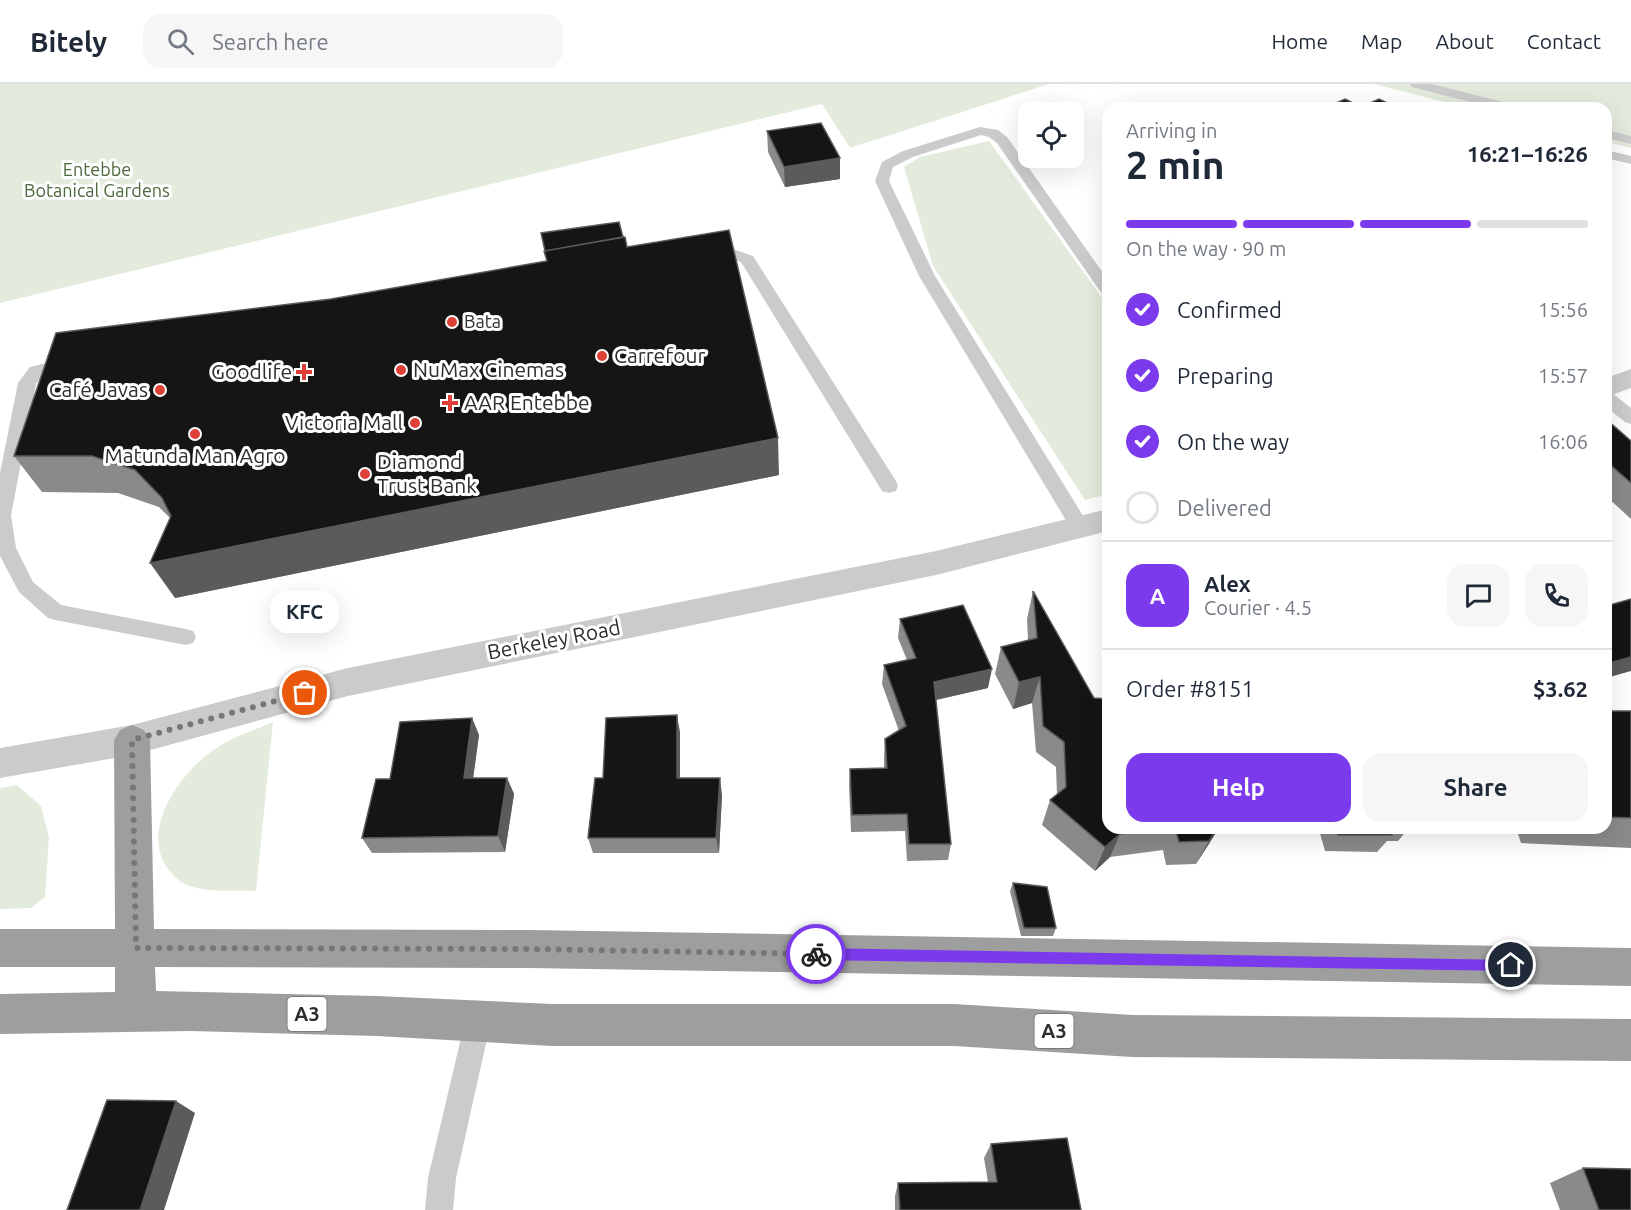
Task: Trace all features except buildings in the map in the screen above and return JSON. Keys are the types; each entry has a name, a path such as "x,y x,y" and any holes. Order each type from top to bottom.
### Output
{"highway":[{"path":"132,740 136,1012"},
{"path":"0,948 552,950 1631,967"},
{"name":"A3","path":"0,1014 136,1012 377,1016 552,1025 954,1025 1132,1036 1631,1040"}],"street":[{"path":"1612,386 1631,378"},
{"name":"Berkeley Road","path":"0,763 132,740 348,682 936,563 1094,523"}],"lane":[{"path":"1416,84 1486,102"},
{"path":"1094,523 927,276 882,181 887,165 908,154 980,131 993,134 1002,140 1102,282"},
{"path":"1612,135 1631,140"},
{"path":"1612,155 1631,160"},
{"path":"690,255 724,251 747,259 889,486"},
{"path":"82,361 36,371 27,383 1,515 6,548 26,587 54,612 186,637"},
{"path":"1612,401 1631,418"},
{"path":"439,1210 442,1178 478,1021"}],"green space":[{"name":"Entebbe Botanical Gardens","path":"0,84 1049,84 850,148 822,104 0,303"},
{"path":"1373,84 1631,84 1631,148 1612,143 1612,102 1445,102"},
{"path":"989,141 1102,298 1102,496 1085,500 933,266 904,167 920,157"},
{"path":"273,722 256,891 212,890 184,884 166,866 159,847 159,831 170,798 180,782 205,756 231,740"},
{"path":"17,785 41,806 49,837 45,897 31,908 0,909 0,788"}],"way so far":[{"path":"305,693 132,740 136,948 528,949 816,954"}],"place":[{"name":"Bata","path":"452,322"},
{"name":"Carrefour","path":"602,356"},
{"name":"NuMax Cinemas","path":"401,370"},
{"name":"Goodlife","path":"304,372"},
{"name":"Café Javas","path":"160,390"},
{"name":"AAR Entebbe","path":"450,403"},
{"name":"Victoria Mall","path":"415,423"},
{"name":"Matunda Man Agro","path":"195,434"},
{"name":"Diamond Trust Bank","path":"365,474"},
{"name":"KFC","path":"305,693"}],"route":[{"path":"816,954 1511,965"}]}
